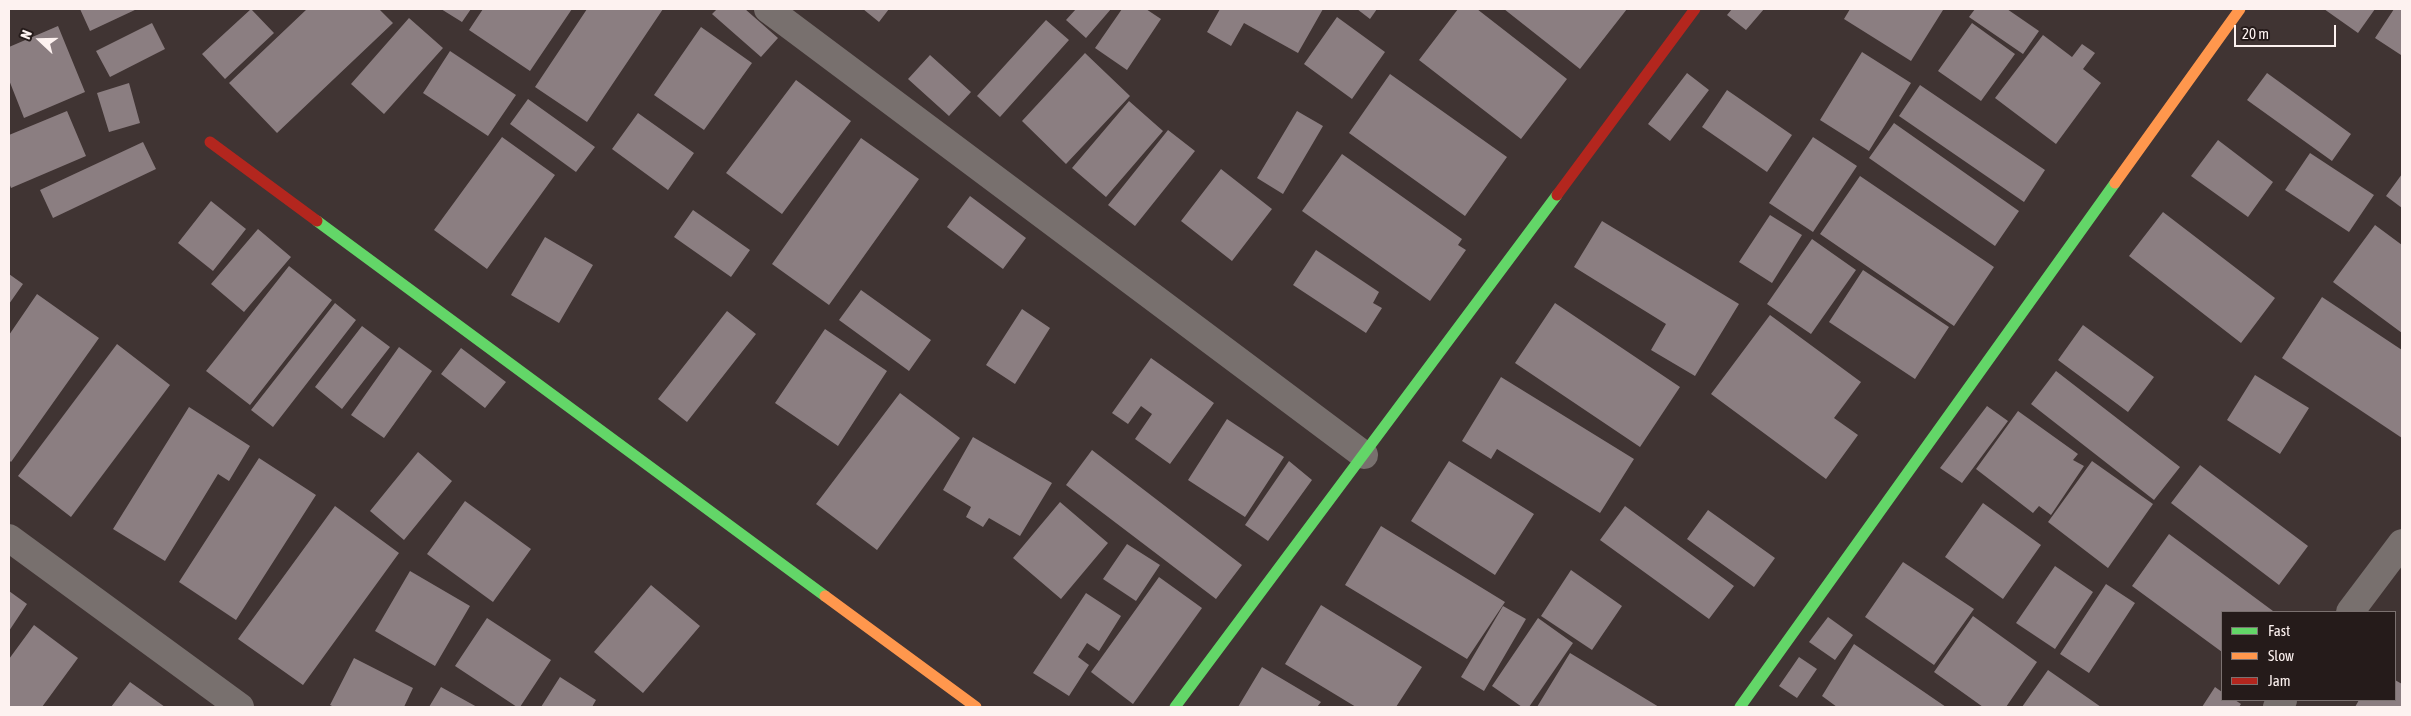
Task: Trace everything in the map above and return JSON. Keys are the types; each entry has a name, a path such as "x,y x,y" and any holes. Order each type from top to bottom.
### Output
{"street":[{"path":"768,9 1364,455"},
{"path":"1175,707 1695,9"},
{"path":"1740,707 2240,9"},
{"path":"210,142 976,707"},
{"path":"9,538 240,707"},
{"path":"2351,611 2401,548"}],"building":[{"path":"80,9 137,9 90,31"},
{"path":"251,9 274,33 225,79 202,54"},
{"path":"307,9 379,9 393,23 277,133 229,83"},
{"path":"441,9 471,9 462,22"},
{"path":"483,9 572,9 530,71 469,30"},
{"path":"587,9 663,9 587,122 535,87"},
{"path":"717,9 745,9 778,38 761,57 712,14"},
{"path":"863,9 889,9 879,22"},
{"path":"1076,9 1111,9 1086,38 1066,20"},
{"path":"1122,9 1146,9 1161,19 1127,70 1095,48"},
{"path":"1220,9 1323,9 1298,53 1244,23 1231,46 1207,32"},
{"path":"1357,9 1377,9 1370,19"},
{"path":"1458,9 1477,9 1567,79 1521,139 1419,60"},
{"path":"1504,9 1627,9 1580,69"},
{"path":"1732,9 1764,9 1746,30 1727,15"},
{"path":"1850,9 1943,10 1911,61 1844,19"},
{"path":"1975,9 2007,9 2039,31 2023,54 1969,17"},
{"path":"2324,9 2375,9 2358,33"},
{"path":"2394,9 2402,9 2401,55 2375,38"},
{"path":"1337,17 1385,52 1352,99 1304,64"},
{"path":"409,18 443,48 384,114 351,84"},
{"path":"1046,20 1069,40 1000,117 977,96"},
{"path":"152,23 165,49 110,77 96,51"},
{"path":"1972,23 2015,54 1981,101 1938,71"},
{"path":"58,26 85,92 24,118 9,80 9,47"},
{"path":"701,27 752,63 704,130 654,95"},
{"path":"2043,35 2072,57 2082,44 2095,53 2083,69 2101,83 2056,144 1995,98"},
{"path":"450,51 516,95 488,136 423,93"},
{"path":"1862,52 1911,83 1869,151 1820,120"},
{"path":"1085,53 1130,96 1066,164 1022,121"},
{"path":"930,55 971,92 949,116 908,79"},
{"path":"1687,73 1709,90 1670,141 1648,124"},
{"path":"2267,73 2351,134 2332,161 2247,100"},
{"path":"1390,74 1507,157 1465,216 1349,133"},
{"path":"796,80 851,121 782,214 726,173"},
{"path":"129,83 140,123 109,132 97,93"},
{"path":"1920,85 2045,170 2024,202 1899,116"},
{"path":"1727,90 1792,135 1767,172 1702,127"},
{"path":"528,99 595,147 576,172 510,124"},
{"path":"1129,101 1163,131 1106,197 1072,168"},
{"path":"67,111 86,156 11,188 9,183 9,135"},
{"path":"1297,111 1323,126 1283,194 1257,178"},
{"path":"638,113 694,153 668,190 612,149"},
{"path":"1894,123 2019,211 1995,246 1869,158"},
{"path":"1168,130 1195,151 1135,226 1108,205"},
{"path":"502,137 555,175 487,269 434,230"},
{"path":"1813,137 1857,166 1813,232 1769,203"},
{"path":"861,138 919,179 829,305 772,264"},
{"path":"2218,140 2273,182 2248,217 2191,176"},
{"path":"143,142 156,169 53,218 40,190"},
{"path":"2310,153 2374,195 2349,232 2285,190"},
{"path":"1342,154 1462,239 1458,245 1466,250 1430,301 1302,211"},
{"path":"1221,169 1272,209 1232,261 1181,221"},
{"path":"2402,174 2402,208 2386,196"},
{"path":"1860,176 1994,267 1954,326 1820,234"},
{"path":"970,196 1026,238 1003,269 947,227"},
{"path":"211,201 246,229 213,271 178,243"},
{"path":"693,210 750,250 731,277 674,237"},
{"path":"2163,212 2275,298 2241,343 2129,256"},
{"path":"1770,215 1802,235 1772,283 1739,262"},
{"path":"1602,221 1739,304 1695,376 1651,350 1666,324 1574,267"},
{"path":"2375,225 2402,245 2402,333 2333,282"},
{"path":"258,229 291,257 244,312 211,284"},
{"path":"545,237 593,265 559,323 511,295"},
{"path":"1812,239 1856,270 1811,334 1767,304"},
{"path":"1316,250 1379,292 1373,303 1382,308 1366,333 1293,285"},
{"path":"289,266 332,300 250,405 206,371"},
{"path":"1863,270 1949,327 1915,379 1829,322"},
{"path":"9,274 23,284 9,304"},
{"path":"861,290 931,340 909,371 839,320"},
{"path":"37,294 99,338 11,462 9,460 9,335"},
{"path":"2322,297 2402,350 2402,438 2282,358"},
{"path":"335,303 356,320 273,427 251,410"},
{"path":"1555,303 1680,387 1640,447 1515,363"},
{"path":"1022,309 1050,328 1015,384 986,365"},
{"path":"727,311 756,334 687,422 658,399"},
{"path":"1770,315 1861,382 1834,418 1858,435 1826,479 1711,394"},
{"path":"2083,325 2154,377 2128,412 2058,360"},
{"path":"362,326 390,347 342,409 315,387"},
{"path":"825,329 887,371 838,446 775,403"},
{"path":"117,344 170,385 71,517 18,476"},
{"path":"399,347 432,371 384,438 351,415"},
{"path":"461,348 506,382 485,408 441,374"},
{"path":"1151,358 1214,403 1170,464 1135,439 1152,414 1141,406 1128,424 1112,413"},
{"path":"2056,371 2180,467 2154,500 2031,404"},
{"path":"2255,375 2309,408 2280,454 2227,420"},
{"path":"1501,377 1634,459 1600,513 1497,449 1491,459 1462,441"},
{"path":"900,393 960,438 877,550 816,504"},
{"path":"1987,406 2008,421 1962,483 1940,468"},
{"path":"189,407 250,446 229,481 218,474 165,561 113,529"},
{"path":"2018,411 2078,454 2073,460 2084,466 2051,515 2039,506 2033,513 1976,469"},
{"path":"1227,419 1284,457 1245,517 1188,480"},
{"path":"973,437 1052,483 1020,536 989,518 983,527 966,517 971,507 943,490"},
{"path":"1092,450 1242,565 1216,599 1066,485"},
{"path":"418,452 452,481 404,540 370,511"},
{"path":"259,458 316,495 236,620 179,582"},
{"path":"1289,461 1312,480 1268,541 1245,525"},
{"path":"1449,461 1534,514 1495,575 1411,521"},
{"path":"2092,461 2153,504 2108,568 2048,522"},
{"path":"2200,465 2308,546 2279,585 2171,503"},
{"path":"465,501 531,549 493,602 427,554"},
{"path":"1060,502 1108,543 1061,599 1013,558"},
{"path":"1983,503 2041,545 2003,599 1945,557"},
{"path":"335,506 399,553 303,685 238,639"},
{"path":"1625,506 1734,586 1709,619 1600,540"},
{"path":"1708,510 1775,558 1754,587 1687,539"},
{"path":"1381,526 1505,602 1467,659 1345,585"},
{"path":"2169,534 2273,611 2221,611 2221,651 2132,586"},
{"path":"1127,544 1160,565 1136,601 1103,579"},
{"path":"1903,562 1974,609 1934,665 1865,617"},
{"path":"2055,566 2093,592 2055,649 2016,623"},
{"path":"1571,570 1622,606 1592,650 1541,616"},
{"path":"410,571 470,606 435,666 375,631"},
{"path":"1159,577 1202,608 1133,704 1091,672"},
{"path":"2106,584 2135,603 2089,673 2060,654"},
{"path":"651,585 700,626 643,693 594,652"},
{"path":"9,591 27,604 9,631"},
{"path":"1086,593 1121,616 1099,651 1087,643 1078,657 1089,665 1069,696 1033,673"},
{"path":"1321,605 1422,667 1396,707 1356,707 1285,664"},
{"path":"1503,606 1526,619 1484,691 1461,677"},
{"path":"1973,616 2037,662 2006,707 1983,707 1934,672"},
{"path":"1828,617 1853,635 1835,660 1809,642"},
{"path":"487,618 551,660 520,707 517,707 455,666"},
{"path":"1538,618 1573,643 1529,707 1522,707 1492,686"},
{"path":"34,625 78,658 42,707 9,707 9,659"},
{"path":"1854,644 1946,707 1837,707 1822,696"},
{"path":"1570,653 1659,707 1537,707"},
{"path":"1799,657 1817,669 1797,698 1779,686"},
{"path":"354,658 413,688 404,707 334,707 330,705"},
{"path":"1262,667 1321,702 1317,707 1238,707"},
{"path":"2048,670 2101,707 2022,707"},
{"path":"560,677 596,700 592,707 541,707"},
{"path":"2396,681 2402,684 2402,707 2355,707 2358,701 2396,701"},
{"path":"130,682 165,707 111,707"},
{"path":"441,687 477,707 429,707"},
{"path":"2215,687 2221,691 2221,701 2236,701 2241,704 2239,707 2202,707"}],"traffic: fast":[{"path":"1740,707 2115,183"},
{"path":"1175,707 1557,195"},
{"path":"317,221 825,596"}],"traffic: slow":[{"path":"2115,183 2240,9"},
{"path":"825,596 976,707"}],"traffic: jam":[{"path":"1557,195 1695,9"},
{"path":"210,142 317,221"}]}
